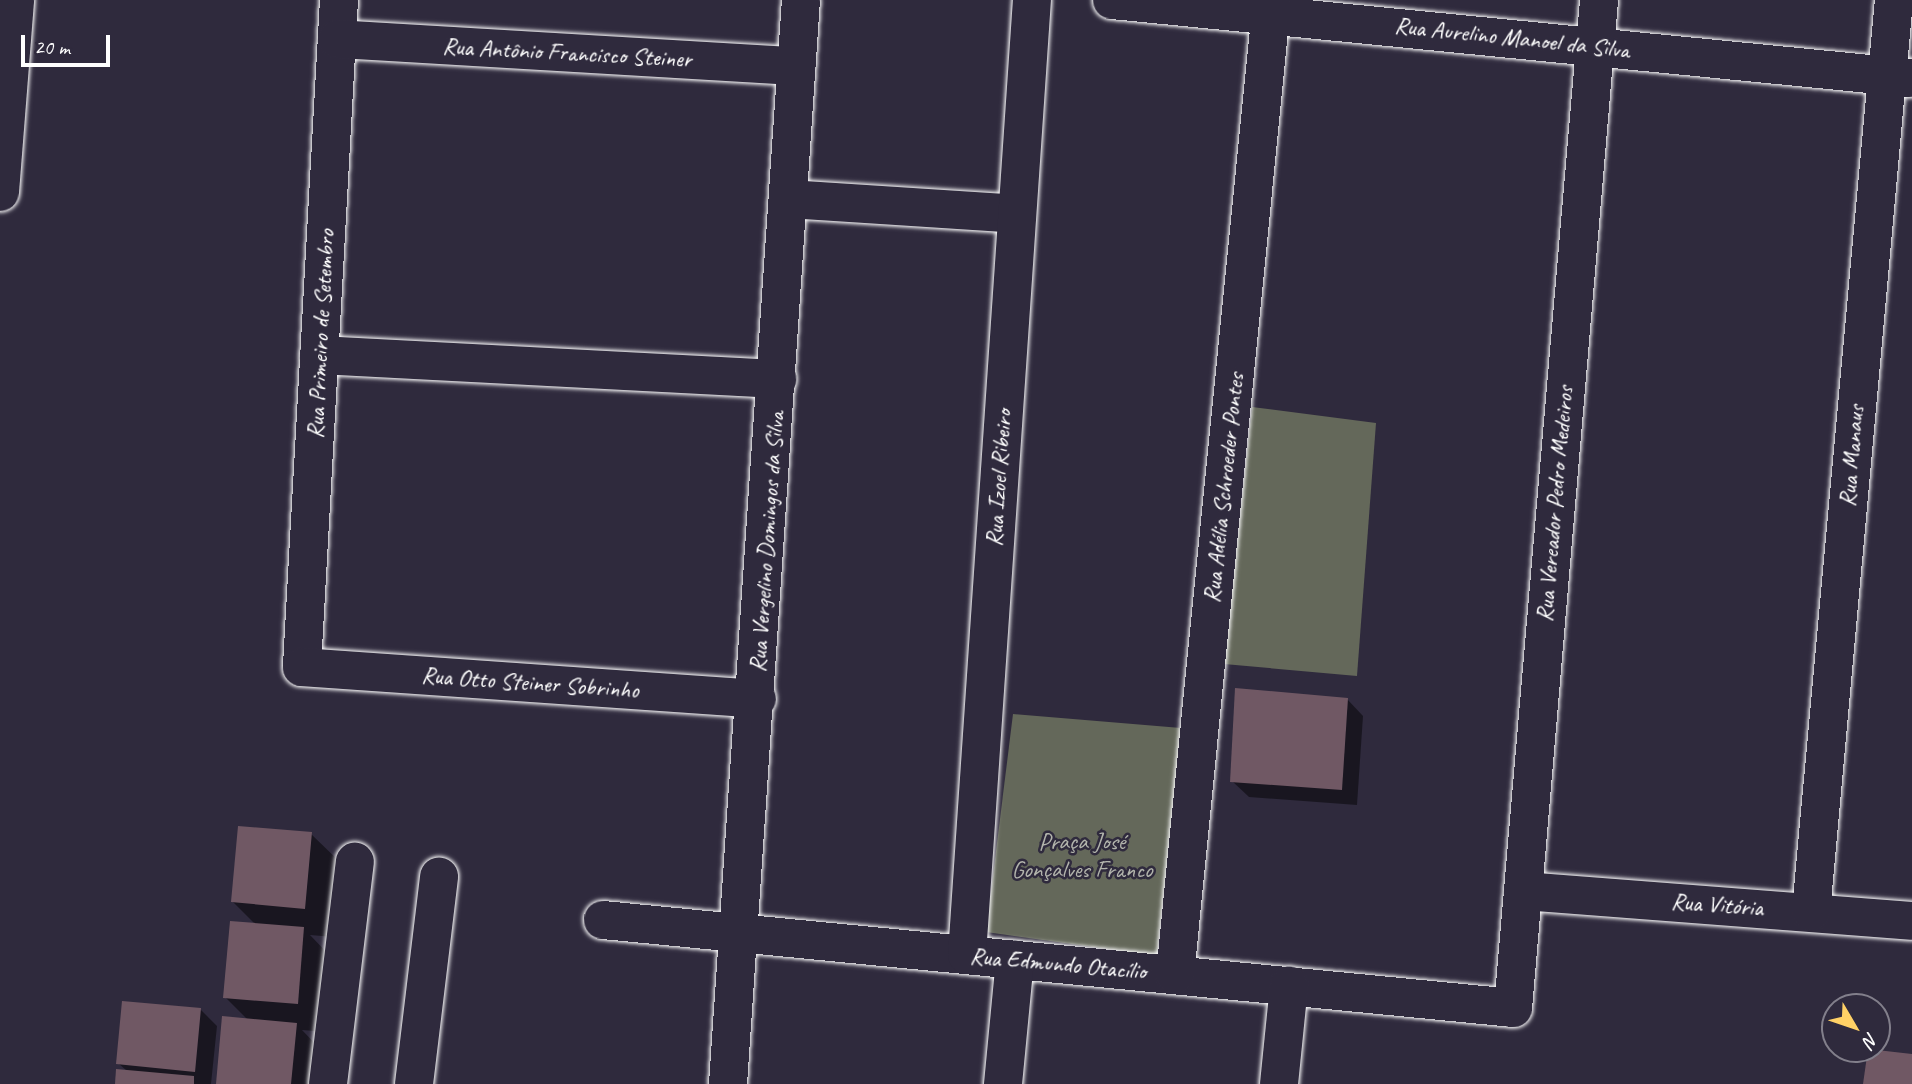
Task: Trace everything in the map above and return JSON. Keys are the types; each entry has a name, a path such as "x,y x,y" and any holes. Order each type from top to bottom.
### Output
{"street":[{"path":"0,192 3,119 15,0"},
{"name":"Rua Primeiro de Setembro","path":"302,667 339,0"},
{"name":"Rua Vergelino Domingos da Silva","path":"728,1084 742,934 801,0"},
{"name":"Rua Izoel Ribeiro","path":"967,955 1032,0"},
{"name":"Rua Aurelino Manoel da Silva","path":"1112,0 1272,6 1594,48 1899,77"},
{"name":"Rua Vereador Pedro Medeiros","path":"1513,1008 1599,0"},
{"name":"Rua Manaus","path":"1811,912 1899,77 1894,0"},
{"name":"Rua Adélia Schroeder Pontes","path":"1175,975 1272,6"},
{"name":"Rua Antônio Francisco Steiner","path":"337,38 796,66"},
{"path":"788,199 1017,214"},
{"path":"320,355 777,379"},
{"name":"Rua Otto Steiner Sobrinho","path":"302,667 757,699"},
{"path":"328,1084 355,862"},
{"path":"414,1084 439,876"},
{"name":"Rua Vitória","path":"1523,891 1912,921"},
{"name":"Rua Edmundo Otacílio","path":"603,920 1513,1008"},
{"path":"1003,1084 1015,960"},
{"path":"1279,1084 1289,986"}],"green space":[{"path":"1252,407 1376,423 1357,676 1224,664"},
{"name":"Praça José Gonçalves Franco","path":"1013,714 1181,728 1157,956 986,932"}],"building":[{"path":"1235,688 1348,698 1342,790 1230,782"},
{"path":"238,826 312,832 305,909 231,902"},
{"path":"230,921 304,927 298,1004 223,998"},
{"path":"122,1001 201,1008 195,1072 116,1064"},
{"path":"222,1016 297,1023 291,1084 216,1084"},
{"path":"1891,1052 1912,1054 1912,1084 1863,1084 1866,1063 1891,1063"},
{"path":"116,1069 194,1076 194,1084 115,1084"}]}
